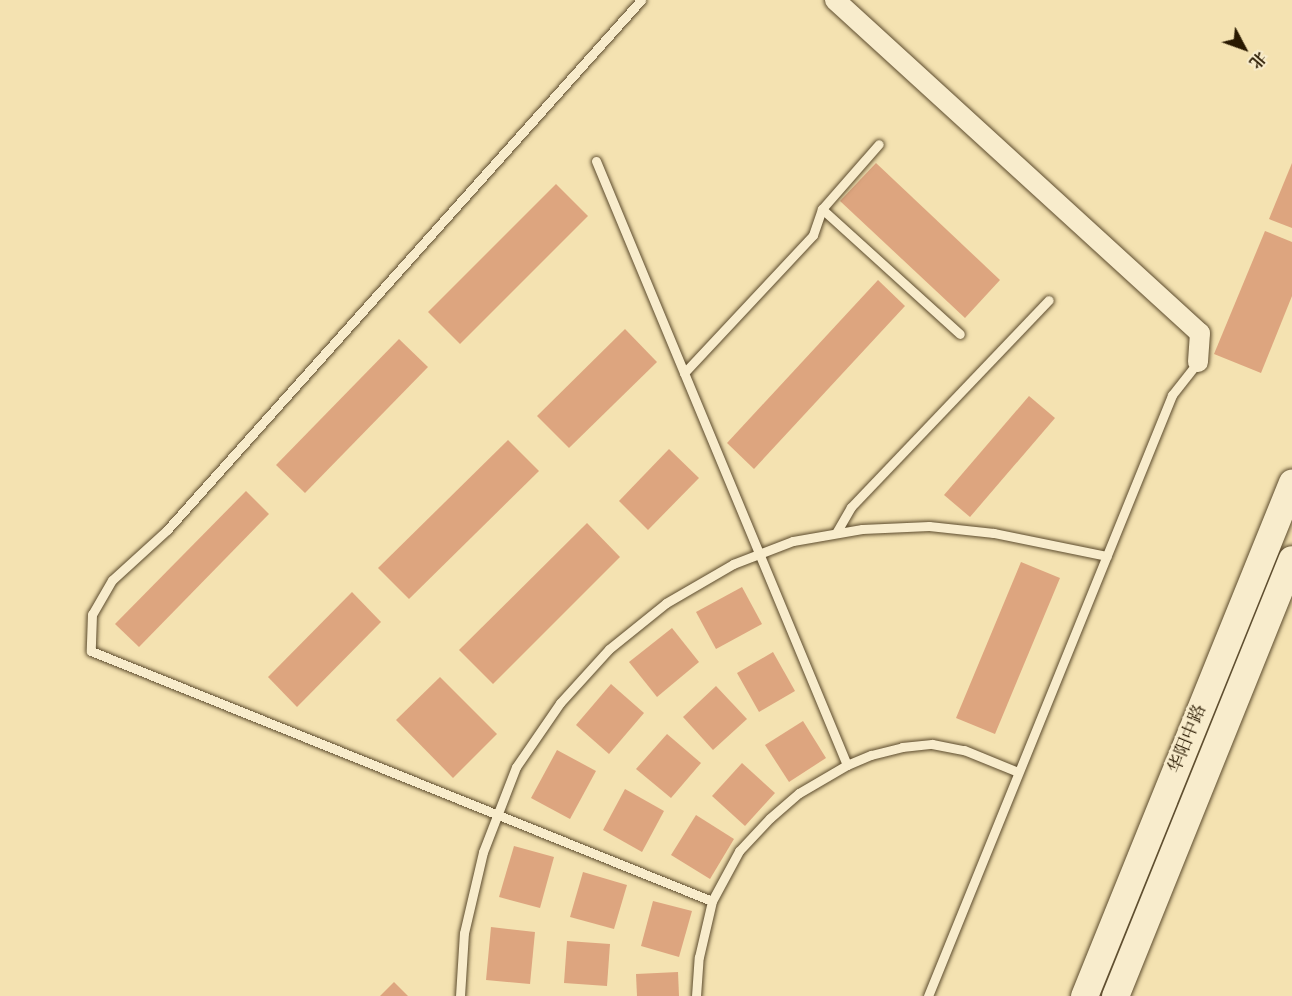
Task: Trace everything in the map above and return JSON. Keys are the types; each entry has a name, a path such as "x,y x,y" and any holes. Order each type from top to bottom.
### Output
{"main road":[{"name":"华阳中路","path":"1084,996 1292,482"},
{"name":"华阳中路","path":"1115,996 1292,559"}],"street":[{"path":"835,0 1200,333 1198,362"}],"lane":[{"path":"641,0 167,530 112,580 92,614 91,651 712,901"},
{"path":"684,373 813,236 822,209 879,144"},
{"path":"596,161 847,765"},
{"path":"822,209 960,334"},
{"path":"836,533 851,507 1049,300"},
{"path":"928,996 1172,395 1198,362"},
{"path":"460,996 464,933 483,852 516,766 560,703 609,649 666,603 733,564 793,541 862,529 928,526 994,533 1107,556"},
{"path":"696,996 699,957 712,901 740,851 770,818 799,793 847,765 871,755 902,747 932,744 964,750 1018,772"}],"building":[{"path":"876,163 1000,280 965,318 840,201"},
{"path":"1292,163 1292,228 1269,219"},
{"path":"556,184 588,216 460,344 428,312"},
{"path":"1265,231 1292,242 1292,296 1261,373 1214,354"},
{"path":"878,280 905,306 754,469 727,443"},
{"path":"625,329 657,362 569,448 537,416"},
{"path":"399,339 428,367 305,493 276,465"},
{"path":"1029,396 1055,418 970,517 944,495"},
{"path":"508,440 539,471 409,599 378,568"},
{"path":"669,449 699,478 648,530 619,501"},
{"path":"246,491 269,514 139,647 115,624"},
{"path":"587,523 620,557 493,684 459,650"},
{"path":"1021,562 1060,578 995,734 956,718"},
{"path":"742,587 762,624 716,649 696,612"},
{"path":"352,592 381,622 297,707 268,677"},
{"path":"672,628 699,662 657,697 629,662"},
{"path":"773,652 795,691 759,712 737,673"},
{"path":"440,677 497,734 453,778 396,720"},
{"path":"611,684 644,713 609,754 576,725"},
{"path":"716,686 747,719 713,750 683,717"},
{"path":"803,721 826,758 789,782 765,745"},
{"path":"667,734 701,763 671,798 636,769"},
{"path":"557,750 596,771 570,819 531,798"},
{"path":"742,763 775,793 745,826 712,796"},
{"path":"625,789 664,811 642,852 603,830"},
{"path":"696,815 734,839 710,879 671,855"},
{"path":"514,846 554,857 540,908 499,897"},
{"path":"583,872 627,885 614,929 570,917"},
{"path":"653,901 692,911 679,957 641,946"},
{"path":"491,927 535,932 530,984 486,980"},
{"path":"567,941 610,944 607,986 564,983"},
{"path":"678,972 679,996 637,996 636,974"},
{"path":"394,982 408,996 380,996"}]}
